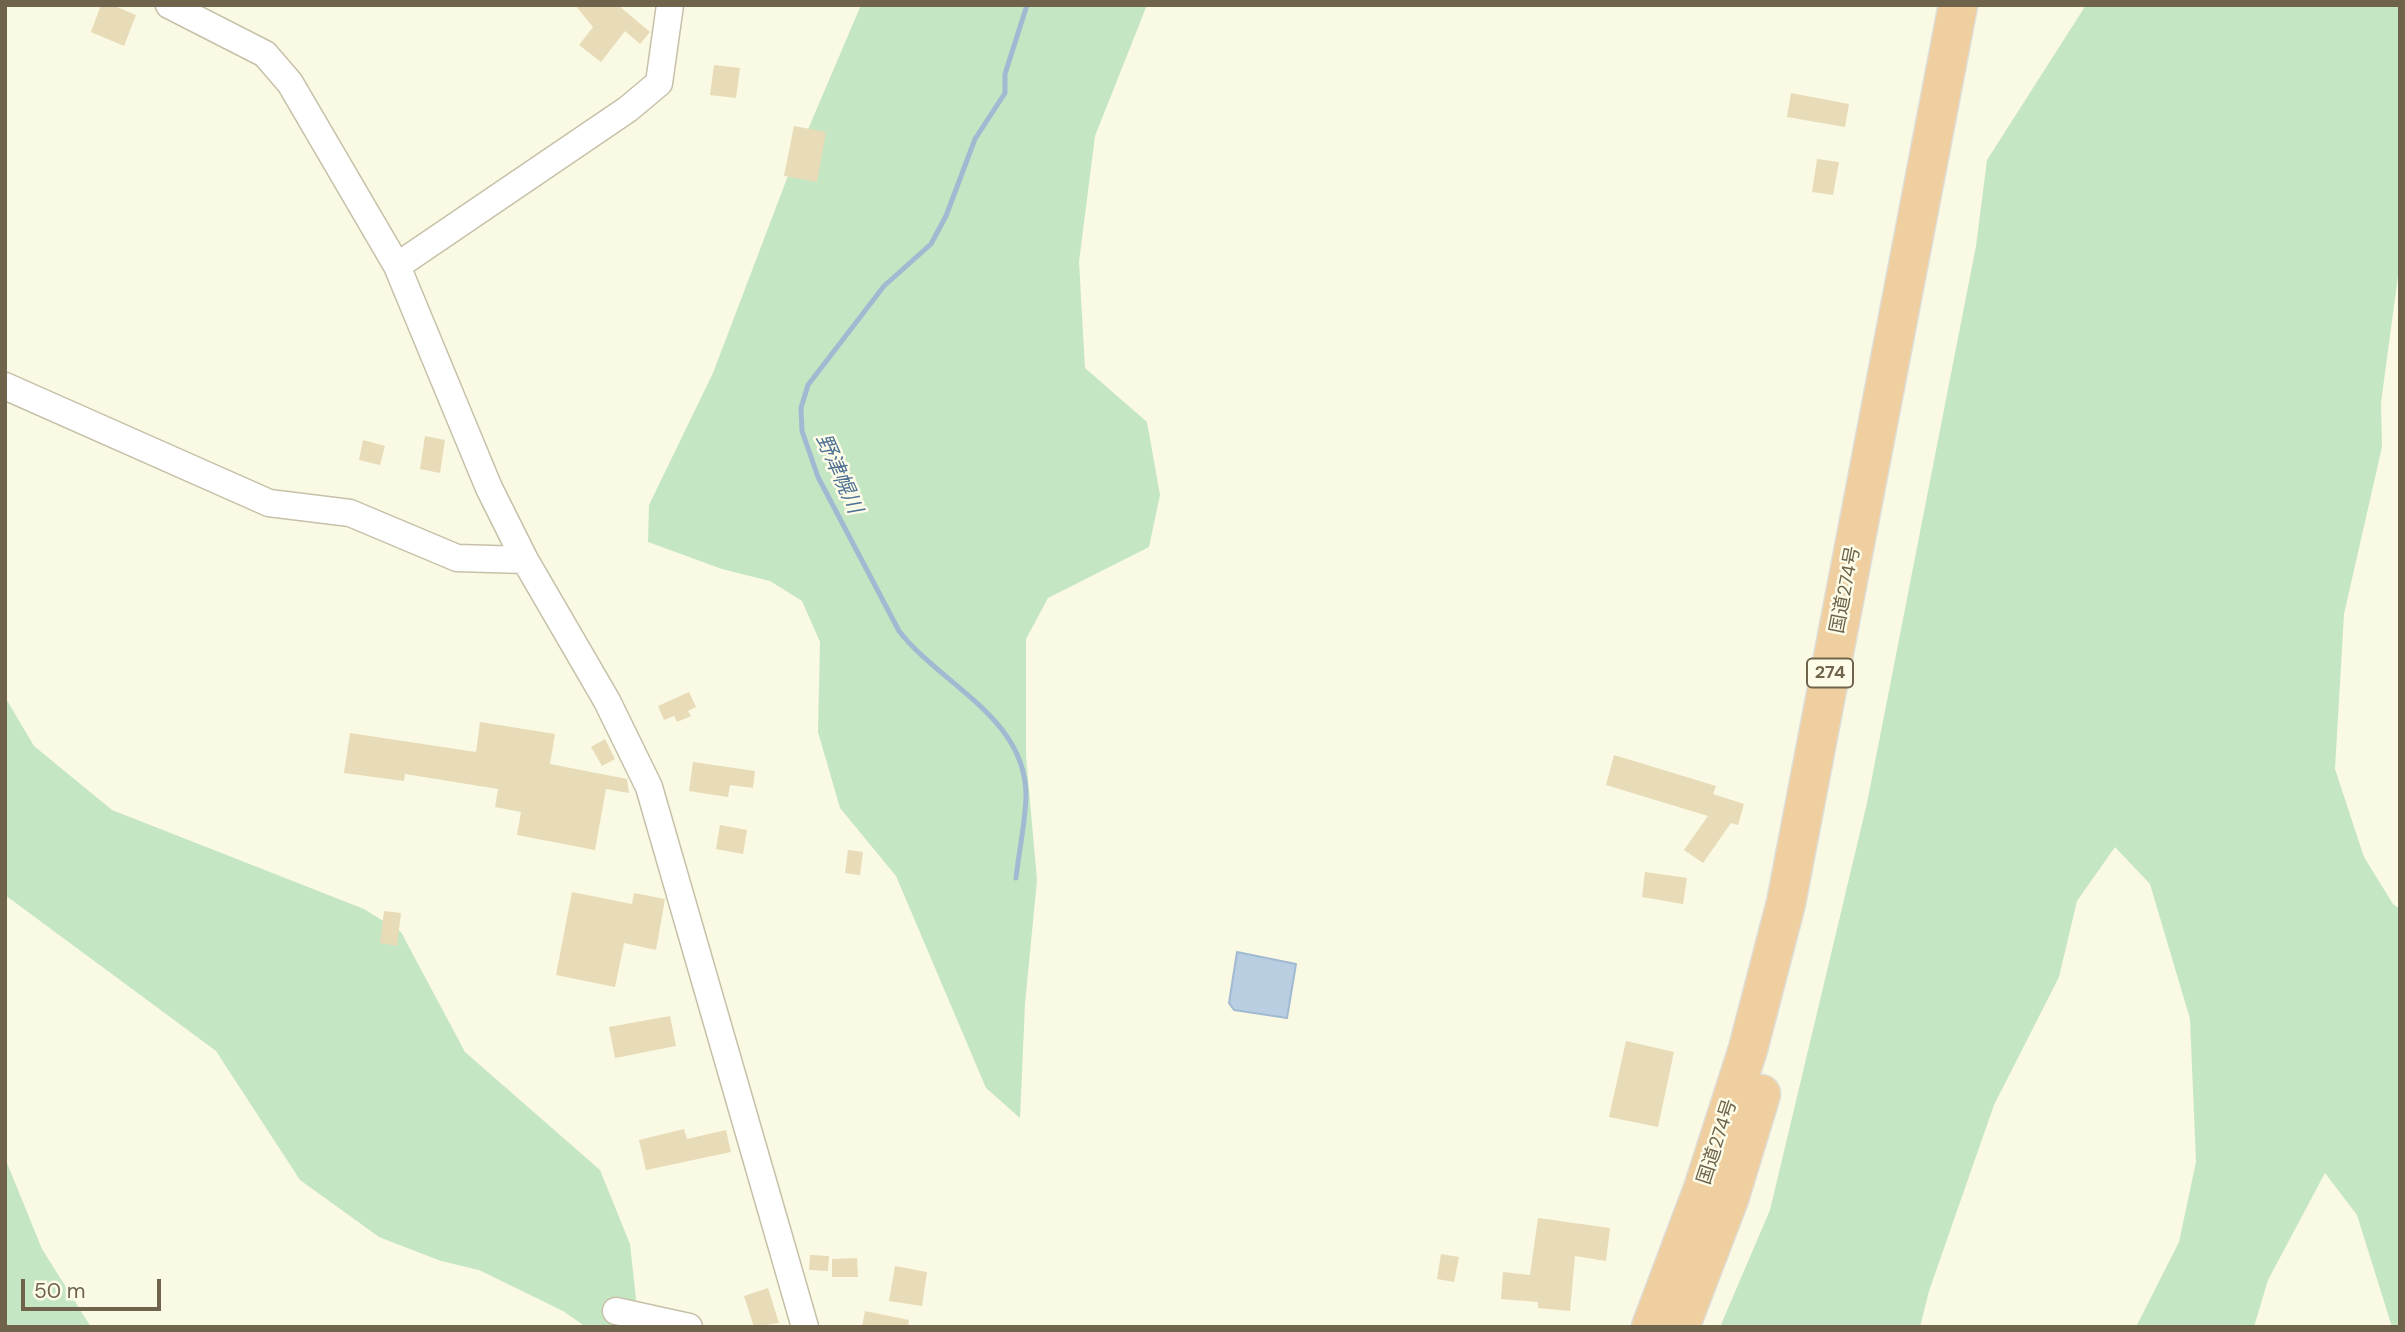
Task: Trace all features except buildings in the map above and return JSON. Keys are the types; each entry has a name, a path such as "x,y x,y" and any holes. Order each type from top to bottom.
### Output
{"highway":[{"name":"国道274号","path":"1651,1327 1715,1151 1748,1049 1786,903 1958,5"},
{"name":"国道274号","path":"1680,1327 1729,1199 1773,1058 1814,900 1985,5"}],"street":[{"path":"169,5 265,54 290,83 397,266 489,488 525,560 607,701 649,787 805,1327"},
{"path":"397,266 628,110 659,83 670,5"},
{"path":"5,386 269,503 350,513 457,558 525,560"},
{"path":"616,1311 679,1326"}],"green space":[{"path":"861,5 1147,5 1095,136 1079,262 1085,368 1147,422 1160,495 1149,547 1048,598 1026,639 1026,756 1037,880 1025,1004 1020,1118 986,1088 896,876 840,808 818,732 820,642 802,601 770,581 722,569 648,542 649,505 713,373 786,181"},
{"path":"2086,5 2400,5 2400,261 2381,403 2382,447 2344,614 2335,769 2364,857 2393,904 2400,909 2400,1327 2392,1327 2357,1215 2325,1173 2268,1280 2254,1327 2136,1327 2179,1242 2196,1162 2190,1019 2150,884 2115,847 2077,901 2059,977 1994,1105 1929,1291 1920,1327 1720,1327 1770,1210 1867,803 1976,246 1987,160"},
{"path":"5,697 34,746 112,810 364,909 401,932 465,1052 600,1170 630,1244 639,1327 586,1327 563,1311 479,1270 441,1261 379,1237 300,1180 216,1051 5,895"},
{"path":"5,1158 42,1249 91,1327 5,1327"}],"water":[{"path":"1237,952 1296,964 1287,1018 1234,1010 1229,1003"}],"waterway":[{"name":"野津幌川","path":"1016,878 1026,797 1023,769 1012,745 997,724 899,631 818,477 802,431 801,408 808,385 884,286 931,244 946,216 975,139 1005,93 1005,74 1027,5"}]}
